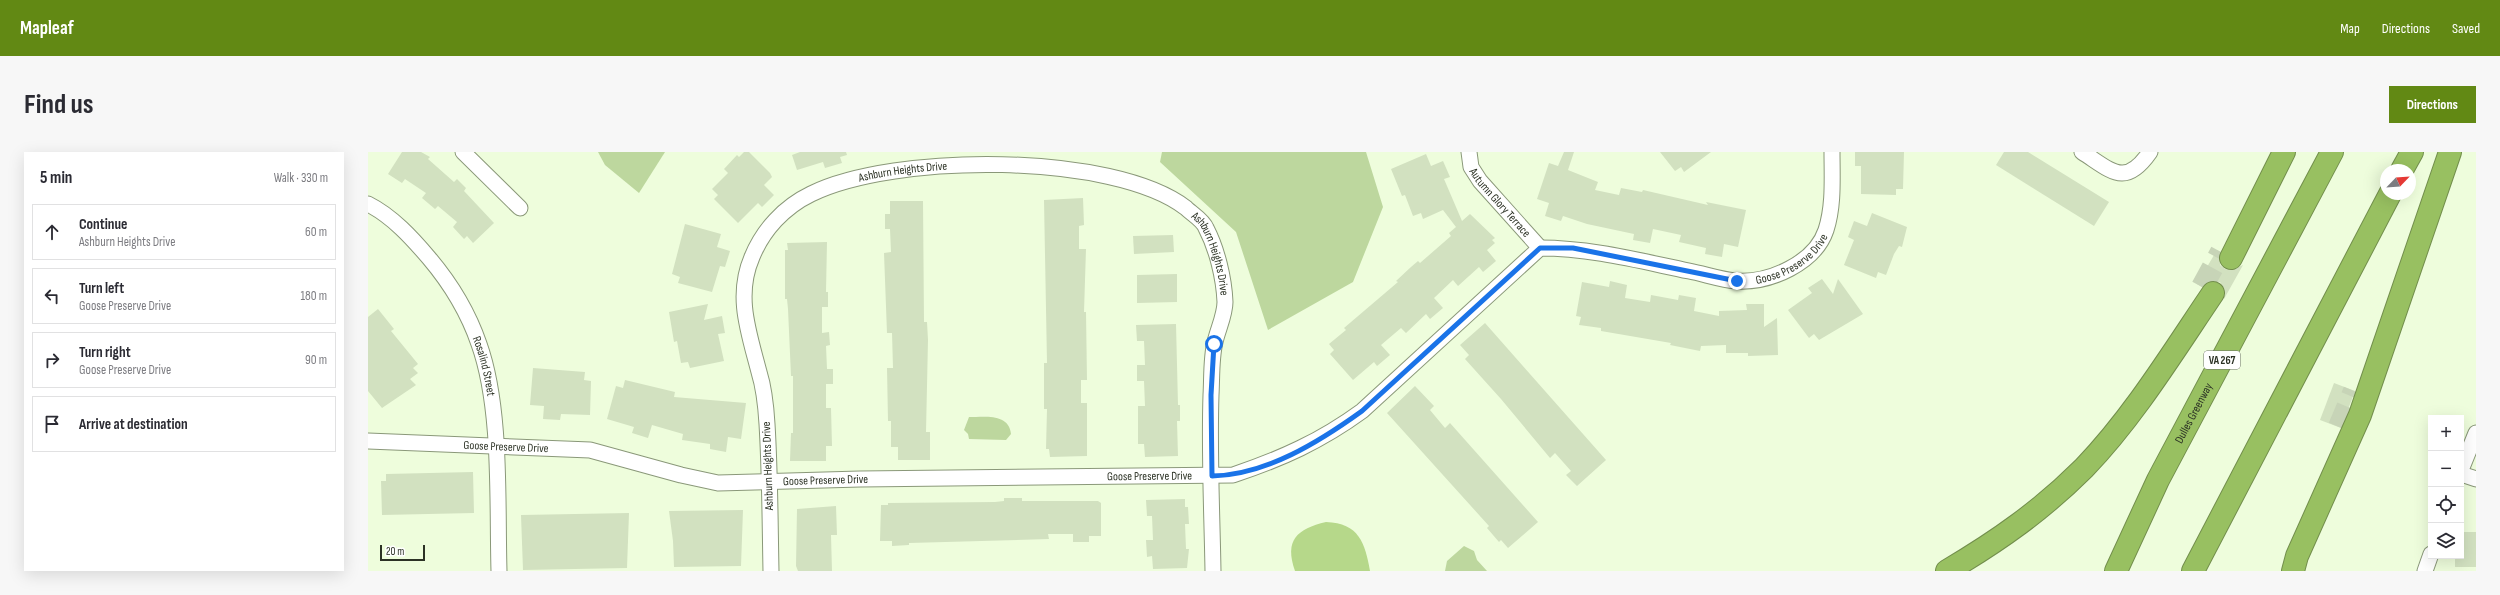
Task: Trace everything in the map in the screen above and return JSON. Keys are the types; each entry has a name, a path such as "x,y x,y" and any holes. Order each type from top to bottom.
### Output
{"highway":[{"path":"2226,255 2250,221 2284,152"},
{"name":"Dulles Greenway","path":"2116,571 2158,480 2332,152"},
{"path":"2405,164 2412,152"},
{"path":"2293,571 2326,490 2360,415 2450,152"},
{"path":"2193,571 2387,200"},
{"path":"1947,571 1998,542 2040,508 2084,468 2120,426 2186,332 2208,290"},
{"path":"2354,391 2376,368"},
{"path":"2326,490 2330,449 2339,427"}],"street":[{"path":"463,152 520,208"},
{"name":"Autumn Glory Terrace","path":"1469,152 1472,167 1480,181 1540,248"},
{"name":"Goose Preserve Drive","path":"368,441 590,450 681,476 718,483 860,479 1233,475 1278,461 1332,433 1362,411 1540,248 1573,248 1737,281 1768,277 1784,272 1800,263 1816,247 1825,232 1830,214 1832,152"},
{"path":"2082,152 2112,171 2126,173 2137,169 2150,152"},
{"name":"Ashburn Heights Drive","path":"771,571 767,423 760,376 744,318 743,290 753,255 761,241 782,213 810,194 828,187 884,171 972,161 1062,164 1130,178 1174,198 1205,225 1218,262 1225,304 1214,344 1211,395 1213,571"},
{"name":"Rosalind Street","path":"368,204 377,209 414,240 447,281 464,309 480,345 490,388 496,446 499,571"},
{"path":"2464,463 2476,433"},
{"path":"2464,475 2476,479"},
{"path":"2425,571 2429,559"}],"shaded area":[{"path":"598,152 665,152 639,193 605,165"},
{"path":"1162,152 1366,152 1383,207 1353,282 1268,330 1236,232 1160,162"},
{"path":"969,417 989,417 1001,419 1006,422 1011,434 1006,440 969,439 968,434 964,430"},
{"path":"1326,522 1346,526 1358,536 1363,543 1370,571 1295,571 1291,551 1292,544 1301,532 1307,528"},
{"path":"1464,546 1474,551 1477,560 1487,571 1445,571 1447,561"}],"building":[{"path":"402,152 421,152 430,157 428,159 454,182 457,179 466,188 464,191 494,223 473,243 467,236 464,239 453,227 457,222 438,206 435,209 422,198 426,193 405,179 402,183 388,174"},
{"path":"744,152 749,152 770,173 772,177 764,185 774,195 762,207 758,203 738,223 714,199 718,195 712,189 728,173 724,169 737,155 739,157"},
{"path":"800,152 846,152 847,155 840,157 842,163 825,168 823,162 797,170 792,155"},
{"path":"1564,152 1574,152 1568,170 1598,182 1595,190 1619,195 1621,188 1642,192 1643,190 1708,205 1706,202 1746,210 1738,247 1724,244 1722,257 1705,254 1706,248 1679,242 1681,235 1653,229 1650,243 1633,240 1634,234 1587,224 1563,216 1561,221 1545,216 1549,203 1537,199 1549,163 1558,166"},
{"path":"1660,152 1711,152 1684,172 1681,167 1675,171"},
{"path":"1855,152 1904,152 1903,189 1896,189 1896,195 1861,194 1861,166 1855,166"},
{"path":"2004,152 2028,152 2109,202 2094,226 1996,165"},
{"path":"1426,154 1431,166 1443,161 1450,177 1444,179 1462,221 1470,214 1495,238 1492,240 1495,243 1487,250 1496,261 1483,272 1479,267 1458,286 1453,280 1434,298 1443,308 1430,319 1426,314 1406,333 1401,328 1381,345 1390,355 1377,366 1374,362 1353,380 1330,354 1334,350 1329,344 1346,330 1344,328 1398,282 1396,281 1411,267 1418,261 1420,263 1451,236 1449,233 1456,227 1443,210 1423,219 1421,213 1413,216 1405,195 1402,196 1391,169"},
{"path":"1083,198 1084,225 1079,226 1079,249 1086,249 1084,312 1086,312 1087,380 1081,380 1081,403 1087,403 1087,456 1050,457 1049,449 1046,449 1047,409 1044,409 1044,363 1047,363 1044,200"},
{"path":"890,201 923,201 924,322 927,322 928,340 926,432 930,432 930,460 898,460 898,447 891,447 891,421 888,421 887,368 893,368 892,333 887,333 884,253 891,252 890,229 885,229 885,214 890,214"},
{"path":"1872,213 1907,227 1902,247 1899,246 1894,254 1886,275 1878,272 1876,278 1844,265 1854,240 1848,237 1854,221 1867,226"},
{"path":"685,224 721,234 717,247 730,251 725,267 720,266 712,292 678,283 680,277 672,274"},
{"path":"1173,235 1174,252 1134,254 1133,236"},
{"path":"827,242 826,292 828,292 828,307 822,307 822,333 829,332 830,345 826,346 827,369 833,369 833,384 826,384 826,408 831,408 832,446 826,446 826,461 790,461 791,433 793,433 793,376 791,376 787,299 785,299 785,250 788,250 787,243"},
{"path":"2217,250 2220,252 2220,265 2225,269 2232,270 2243,265 2224,299 2224,288 2220,282 2208,282 2202,287 2197,284"},
{"path":"1177,274 1177,302 1137,303 1137,275"},
{"path":"1822,279 1833,294 1838,279 1863,314 1819,340 1814,334 1809,338 1788,310 1812,293 1808,288"},
{"path":"1610,281 1627,285 1625,298 1650,302 1651,295 1678,300 1679,295 1696,298 1694,311 1719,316 1719,311 1747,310 1746,304 1764,304 1764,327 1777,318 1778,355 1748,356 1748,353 1726,353 1726,345 1701,346 1700,351 1670,345 1671,343 1601,331 1601,328 1579,325 1581,317 1576,316 1582,282 1609,287"},
{"path":"708,304 704,320 722,316 725,333 718,334 724,361 690,368 688,362 681,363 677,341 674,342 669,312"},
{"path":"378,309 394,329 391,331 418,364 413,368 418,373 410,379 416,385 382,408 368,391 368,317"},
{"path":"1485,323 1606,460 1577,486 1566,475 1571,471 1555,453 1550,458 1501,399 1465,359 1469,355 1460,345"},
{"path":"1176,324 1178,405 1180,405 1180,421 1177,421 1178,456 1145,457 1144,444 1138,444 1138,406 1145,406 1144,381 1137,381 1137,365 1145,365 1144,341 1137,341 1136,325"},
{"path":"533,368 585,372 584,380 591,381 590,415 561,414 560,420 543,419 544,406 530,405"},
{"path":"625,380 675,392 674,397 746,403 741,439 728,437 726,452 710,449 710,444 682,440 683,434 652,425 648,438 632,433 634,427 607,419 616,386 623,388"},
{"path":"2334,383 2355,391 2341,428 2320,420"},
{"path":"1415,386 1434,406 1430,410 1445,428 1450,423 1538,522 1508,548 1501,540 1499,542 1487,528 1489,526 1387,413"},
{"path":"473,472 474,513 382,515 381,481 386,481 386,474"},
{"path":"1004,498 1022,498 1022,501 1098,501 1101,503 1101,536 1089,536 1089,542 1073,542 1073,534 1048,534 1049,539 909,543 909,545 892,546 892,541 880,541 881,505 888,505 888,503 995,502 1004,501"},
{"path":"1185,499 1185,507 1188,507 1189,524 1185,524 1186,549 1189,549 1187,568 1153,569 1152,556 1147,557 1146,540 1153,540 1152,516 1147,516 1146,500"},
{"path":"836,506 837,535 831,535 832,571 798,571 796,566 797,509"},
{"path":"743,510 741,566 674,567 673,541 669,511"},
{"path":"629,513 627,568 523,570 521,515"},
{"path":"2464,532 2476,532 2476,567 2455,567 2455,559 2464,559"}],"tunnel":[{"path":"2202,287 2221,252"},
{"path":"2339,427 2354,391"}],"route":[{"path":"1214,344 1211,395 1212,476 1233,475 1278,461 1332,433 1362,411 1540,248 1573,248 1737,281"}]}
